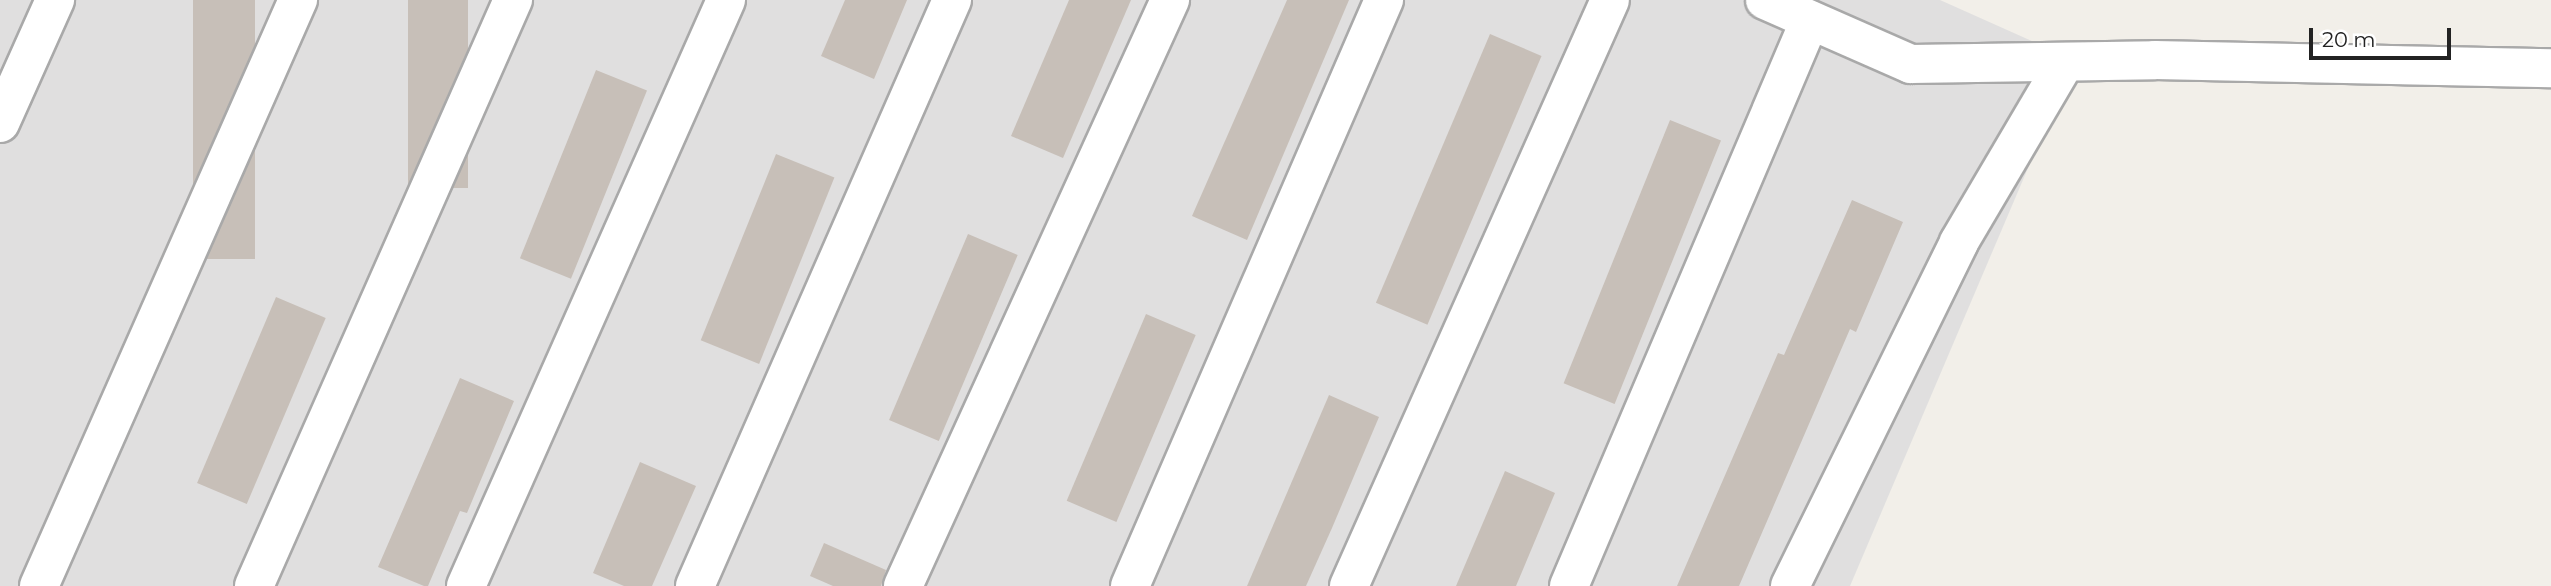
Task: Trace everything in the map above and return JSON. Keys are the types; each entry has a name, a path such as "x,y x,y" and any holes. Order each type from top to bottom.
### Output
{"street":[{"path":"0,123 55,0"},
{"path":"39,586 298,0"},
{"path":"254,586 513,0"},
{"path":"466,586 726,0"},
{"path":"695,586 952,0"},
{"path":"903,586 1170,0"},
{"path":"1130,586 1384,0"},
{"path":"1349,586 1610,0"},
{"path":"1765,0 1911,64 2064,64 2155,60 2551,68"},
{"path":"1569,586 1810,19"},
{"path":"1790,586 1959,242 2064,64"}],"shaded area":[{"path":"0,0 1940,0 2074,60 1850,586 0,586"}],"building":[{"path":"193,0 255,0 255,259 193,259"},
{"path":"408,0 468,0 468,188 408,188"},
{"path":"845,0 907,0 874,79 821,56"},
{"path":"1069,0 1131,0 1063,158 1011,136"},
{"path":"1287,0 1349,0 1247,240 1192,216"},
{"path":"1490,34 1542,56 1427,325 1376,303"},
{"path":"596,70 647,91 571,279 520,258"},
{"path":"1670,120 1721,141 1615,404 1564,383"},
{"path":"776,154 834,178 759,364 701,340"},
{"path":"1852,200 1903,222 1856,332 1850,329 1739,586 1677,586 1778,353 1784,355"},
{"path":"968,234 1018,255 939,441 889,420"},
{"path":"276,297 326,318 247,504 197,483"},
{"path":"1146,314 1196,335 1116,522 1067,501"},
{"path":"460,378 514,401 467,513 460,511 428,586 424,586 378,567"},
{"path":"1329,395 1379,417 1332,528 1306,586 1247,586"},
{"path":"640,462 696,486 652,586 624,586 593,573"},
{"path":"1505,471 1555,493 1516,586 1456,586"},
{"path":"824,543 886,570 881,586 833,586 810,576"}]}
